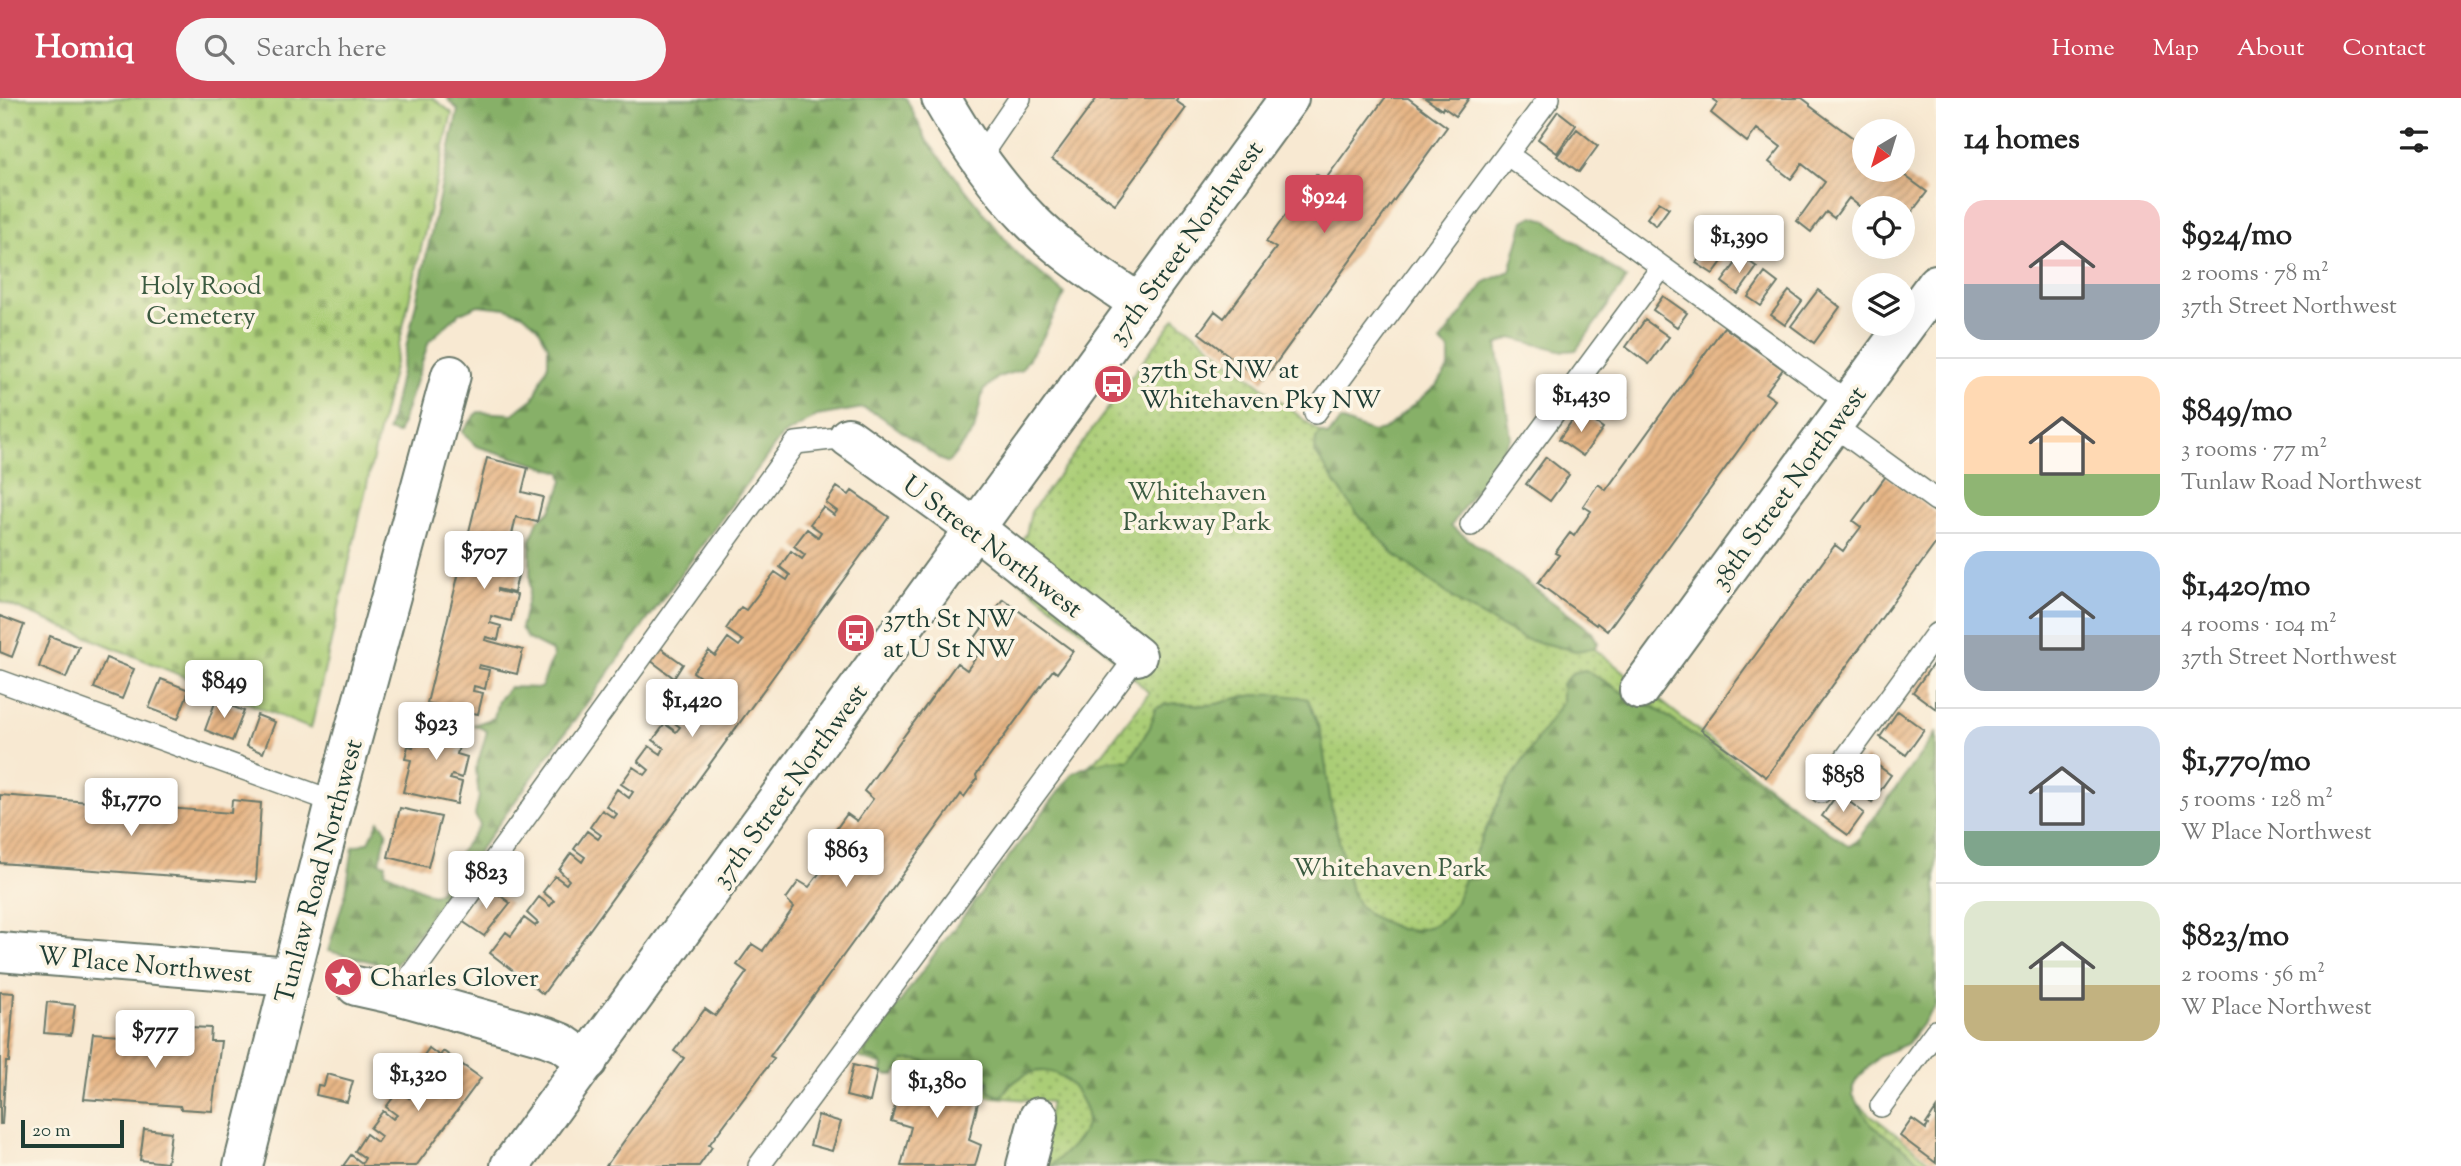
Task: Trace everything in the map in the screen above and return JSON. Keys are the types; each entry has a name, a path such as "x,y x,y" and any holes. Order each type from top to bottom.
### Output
{"street":[{"path":"941,98 992,178 1031,221 1051,239 1140,304"},
{"name":"37th Street Northwest","path":"510,1166 1289,98"},
{"name":"38th Street Northwest","path":"1639,690 1936,284"},
{"name":"Tunlaw Road Northwest","path":"243,1166 335,802 451,375"},
{"name":"U Street Northwest","path":"848,437 976,529 1137,656"},
{"name":"W Place Northwest","path":"0,952 290,976"},
{"path":"356,986 547,1037 562,1043 587,1061"},
{"path":"1026,1166 1039,1116"}],"lane":[{"path":"979,158 1020,98"},
{"path":"1315,413 1549,98"},
{"path":"1508,155 1662,267 1841,414 1936,500"},
{"path":"1471,525 1662,267"},
{"path":"401,996 412,974 796,443 848,437"},
{"path":"1821,792 1936,634"},
{"path":"759,1166 1137,656"},
{"path":"0,681 335,802"},
{"path":"1881,1106 1936,1031"}],"green space":[{"name":"Holy Rood Cemetery","path":"0,98 433,98 452,113 311,729 0,601"},
{"path":"447,98 906,98 927,141 1016,253 1065,294 1042,339 1021,370 998,377 983,391 974,431 948,463 879,415 863,408 817,416 781,437 394,967 328,951 346,892 353,847 369,842 379,821 387,831 380,862 386,864 385,872 433,895 440,891 447,870 480,825 475,815 479,797 476,769 487,731 474,725 494,718 498,700 510,687 541,688 553,657 552,651 528,639 521,628 530,590 530,542 538,520 551,510 558,495 563,481 561,472 476,446 462,432 478,412 513,414 534,398 548,364 548,346 538,327 523,314 506,308 478,305 460,313 429,341 398,434 388,431 458,110"},
{"path":"1533,216 1546,220 1627,279 1576,350 1564,351 1511,338 1497,345 1511,437 1451,526 1591,631 1598,643 1594,648 1576,651 1524,639 1464,606 1394,554 1354,510 1315,453 1316,439 1321,432 1328,436 1340,420 1372,432 1384,430 1438,384 1449,367 1449,350 1440,342 1485,282 1510,271 1524,221"},
{"name":"Whitehaven Park","path":"1175,318 1936,918 1823,1077 1936,1166 1039,1166 1051,1102 971,1095 859,1057 893,1020 1060,791 1103,753 1149,693 1101,646 1002,566 1026,534 1031,512"},
{"name":"Whitehaven Park","path":"1585,670 1636,700 1654,707 1849,846 1857,841 1936,733 1936,1006 1907,1044 1880,1055 1857,1079 1853,1087 1853,1095 1858,1105 1873,1126 1927,1166 1050,1166 1076,1142 1087,1121 1083,1103 1064,1078 1042,1071 1031,1073 1010,1086 1001,1097 989,1092 988,1080 981,1075 916,1060 904,1060 895,1075 886,1075 881,1072 883,1065 878,1060 865,1056 867,1048 936,952 1073,773 1100,762 1129,761 1150,727 1155,709 1176,703 1213,704 1258,695 1308,699 1321,733 1332,811 1350,887 1358,904 1369,915 1399,929 1416,930 1431,926 1445,917 1456,902 1467,870 1505,788 1562,702 1562,684 1572,673"}],"building":[{"path":"1097,98 1179,98 1176,101 1186,108 1115,204 1052,159"},
{"path":"1385,98 1408,98 1447,127 1263,381 1199,333 1215,311 1224,318 1276,248 1266,242 1282,220 1316,174 1325,180"},
{"path":"1425,98 1469,98 1456,116"},
{"path":"1712,98 1802,98 1852,137 1852,182 1913,182 1927,192 1915,208 1915,196 1852,196 1852,200 1849,198 1834,218 1826,212 1811,232 1797,221 1825,182 1802,164 1791,179 1769,162 1781,147 1757,129 1747,142 1711,113 1718,103"},
{"path":"1558,111 1576,125 1557,153 1538,139"},
{"path":"1577,129 1598,146 1579,172 1557,156"},
{"path":"1659,202 1669,208 1656,226 1647,218"},
{"path":"1716,236 1732,248 1713,274 1696,263"},
{"path":"1741,256 1757,267 1738,294 1722,282"},
{"path":"1765,273 1778,283 1761,306 1748,297"},
{"path":"1818,290 1840,307 1814,343 1791,326"},
{"path":"1789,291 1802,301 1785,325 1771,315"},
{"path":"1663,296 1687,313 1677,327 1653,310"},
{"path":"1645,320 1669,337 1649,364 1626,347"},
{"path":"1724,327 1783,369 1765,393 1775,400 1607,631 1538,583 1559,555 1555,553 1570,533 1574,536 1591,511 1583,506 1598,484 1606,490"},
{"path":"1603,379 1627,397 1609,419 1586,402"},
{"path":"1579,411 1603,428 1583,456 1559,439"},
{"path":"1546,457 1569,475 1550,501 1526,484"},
{"path":"487,458 528,468 522,492 543,497 537,522 516,517 510,543 520,547 515,567 504,565 519,571 514,593 498,589 517,595 511,621 491,616 490,623 501,626 498,640 486,637 485,640 523,650 517,674 479,665 478,668 489,670 485,689 474,686 473,691 483,693 478,714 427,703"},
{"path":"1886,476 1936,513 1936,543 1766,777 1701,730 1835,545 1843,551 1861,527 1853,521"},
{"path":"837,487 849,495 852,491 889,517 543,994 490,953 506,932 511,936 524,918 535,926 538,923 527,913 539,897 550,906 554,901 543,892 555,876 566,884 569,880 559,870 571,853 582,862 585,857 574,849 587,831 598,839 601,835 590,827 602,810 614,818 617,814 606,806 617,789 629,798 633,792 621,784 633,767 645,775 649,770 638,761 649,746 661,754 664,748 653,740 665,724 676,732 680,727 666,717 680,697 692,710 695,705 684,697 697,680 708,688 711,685 693,672 709,651 715,656 728,638 739,646 743,641 726,629 741,607 746,610 775,572 787,580 790,575 780,567 791,551 802,559 805,555 794,546 807,529 818,537 821,532 810,524 823,507 834,515 837,511 826,503"},
{"path":"1003,599 1073,651 1057,673 1053,670 1038,690 976,775 977,779 964,797 961,794 770,1056 774,1058 709,1145 712,1147 699,1166 606,1166 684,1058 674,1051 705,1009 715,1016 747,972 737,965 752,944 763,951 794,907 786,899 799,881 809,887 826,864 816,857 847,814 857,821 873,799 864,791 957,663 967,670 982,649 972,642"},
{"path":"0,616 24,625 12,657 0,652"},
{"path":"50,636 79,647 66,678 39,667"},
{"path":"659,647 683,664 674,678 650,660"},
{"path":"106,658 134,669 122,699 94,688"},
{"path":"1933,664 1936,667 1936,709 1913,692"},
{"path":"161,679 189,690 178,719 149,708"},
{"path":"216,700 244,711 232,741 205,730"},
{"path":"1898,711 1924,730 1906,755 1880,737"},
{"path":"257,715 275,722 263,753 246,746"},
{"path":"421,717 464,728 457,754 467,757 462,778 452,775 450,779 462,782 457,804 403,792 411,760 405,759 408,746 413,747"},
{"path":"1866,757 1891,775 1872,802 1846,783"},
{"path":"1838,793 1864,813 1848,835 1822,816"},
{"path":"0,795 231,813 232,800 261,803 256,882 0,863"},
{"path":"400,808 441,817 428,867 388,857"},
{"path":"487,886 510,903 484,936 462,921"},
{"path":"0,992 14,993 2,1124 0,1124"},
{"path":"47,1002 75,1005 71,1035 44,1033"},
{"path":"189,1027 211,1028 210,1041 221,1041 212,1111 84,1099 93,1033 188,1040"},
{"path":"429,1048 440,1056 443,1051 481,1078 416,1166 343,1166 351,1155 362,1163 365,1158 355,1151 366,1134 377,1142 380,1138 381,1136 370,1128 383,1111 393,1119 397,1115 386,1107 399,1090 409,1098 412,1093 402,1085 413,1069 424,1077 428,1071 418,1064"},
{"path":"853,1065 877,1071 870,1102 846,1096"},
{"path":"905,1067 982,1086 969,1140 981,1145 975,1166 901,1166 911,1127 891,1121"},
{"path":"327,1074 353,1081 347,1102 316,1095 318,1085 324,1086"},
{"path":"1936,1109 1936,1163 1900,1136 1912,1119 1926,1129 1926,1124"},
{"path":"818,1115 841,1122 832,1151 810,1145"},
{"path":"144,1129 171,1132 167,1163 140,1160"}],"place":[{"name":"37th St NW at Whitehaven Pky NW","path":"1113,384"},
{"name":"37th St NW at U St NW","path":"856,633"},
{"name":"Charles Glover","path":"343,977"}],"park label":[{"name":"Whitehaven Parkway Park","path":"1197,506"}]}
